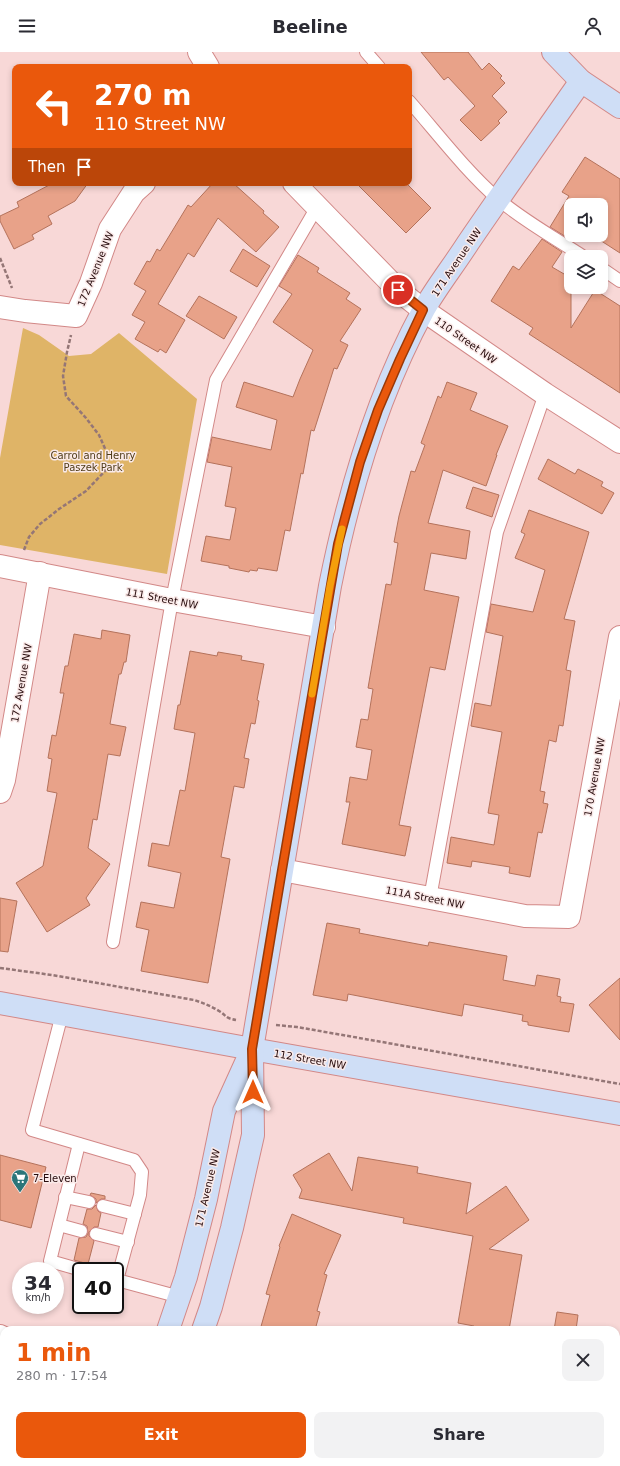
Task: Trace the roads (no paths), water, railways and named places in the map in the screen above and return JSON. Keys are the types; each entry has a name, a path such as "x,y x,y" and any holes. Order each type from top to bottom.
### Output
{"street":[{"path":"200,52 206,64"},
{"path":"553,52 580,81 620,107"},
{"name":"171 Avenue NW","path":"204,1326 211,1307 232,1228 253,1135 252,1049 338,544 360,462 384,395 423,310 580,81"},
{"name":"172 Avenue NW","path":"0,307 76,316 91,283 110,229 134,192 141,186"},
{"name":"110 Street NW","path":"297,186 398,290 423,310 545,394 620,442"},
{"name":"111 Street NW","path":"0,566 324,628"},
{"name":"172 Avenue NW","path":"0,792 4,780 40,573"},
{"name":"170 Avenue NW","path":"570,917 620,637"},
{"name":"111A Street NW","path":"282,870 525,916 570,917"},
{"name":"112 Street NW","path":"0,1003 620,1114"},
{"name":"171 Avenue NW","path":"169,1326 186,1278 204,1207 224,1111 252,1049"}],"lane":[{"path":"366,52 376,64"},
{"path":"412,104 469,171 498,199 526,220 573,250"},
{"path":"112,942 172,600 216,380 317,207"},
{"path":"608,273 620,281"},
{"path":"430,898 497,532 545,394"},
{"path":"62,1014 32,1130 134,1160 142,1172 140,1196 122,1262"},
{"path":"72,1267 50,1261 79,1144"},
{"path":"66,1197 88,1202"},
{"path":"103,1206 135,1214"},
{"path":"59,1225 81,1231"},
{"path":"96,1234 128,1242"},
{"path":"124,1282 180,1297"}],"place":[{"name":"7-Eleven","path":"20,1193"}],"park label":[{"name":"Carrol and Henry Paszek Park","path":"93,460"}]}
